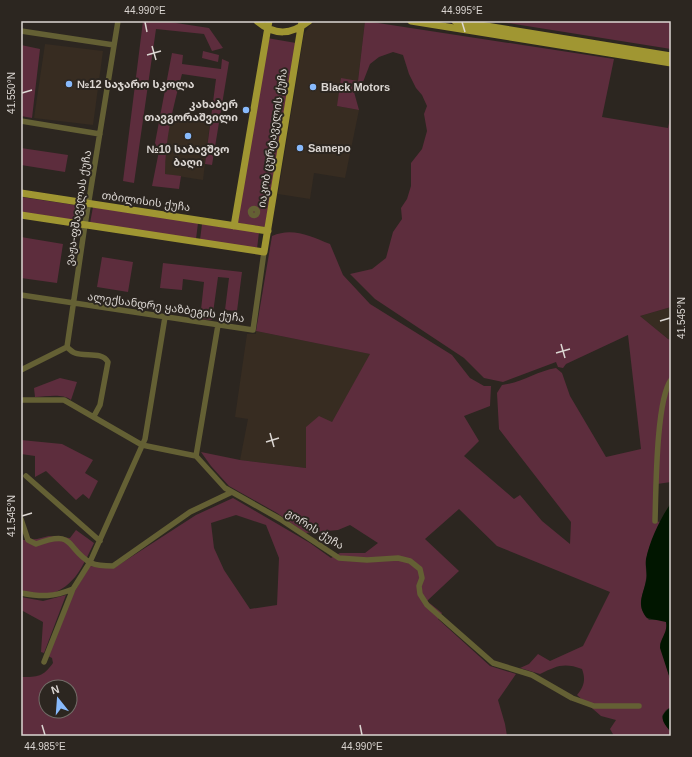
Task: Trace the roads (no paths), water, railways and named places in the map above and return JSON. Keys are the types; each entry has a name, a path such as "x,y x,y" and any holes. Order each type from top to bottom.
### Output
{"main road":[{"path":"257,21 268,30 291,32 302,24 310,21"},
{"name":"იაკობ ცურტაველის ქუჩა","path":"234,226 269,21"},
{"path":"410,21 671,56"},
{"path":"455,21 549,40"},
{"name":"იაკობ ცურტაველის ქუჩა","path":"264,252 302,24"},
{"path":"572,43 671,63"},
{"name":"თბილისის ქუჩა","path":"21,194 268,231"},
{"path":"21,215 264,252"}],"street":[{"name":"ვაჟა-ფშაველას ქუჩა","path":"67,347 118,21"},
{"path":"21,31 114,45"},
{"path":"21,121 100,134"},
{"name":"ალექსანდრე ყაზბეგის ქუჩა","path":"21,295 253,330 264,252"},
{"path":"44,662 73,589 90,562 142,445 165,317"},
{"path":"21,400 64,400 142,445 196,456 218,325"},
{"path":"21,370 67,347 75,353 106,358 108,362 100,405 94,416"},
{"path":"655,521 661,413 666,390 671,380"},
{"name":"გორის ქუჩა","path":"196,456 225,488 280,519 339,558 367,560 398,558 410,561 420,569 422,578 419,586 420,594 427,605 493,663 532,675 572,698 594,706 639,706"},
{"path":"26,476 100,541"},
{"path":"21,519 28,540 36,544 49,539 62,538 72,543 90,562 98,565 113,566 190,512 232,492"},
{"path":"21,593 42,598 61,594 73,589"}],"place":[{"name":"№12 საჯარო სკოლა","path":"69,84"},
{"name":"Black Motors","path":"313,87"},
{"name":"კახაბერ თავგორაშვილი","path":"246,110"},
{"name":"№10 საბავშვო ბაღი","path":"188,136"},
{"name":"Samepo","path":"300,148"}]}
